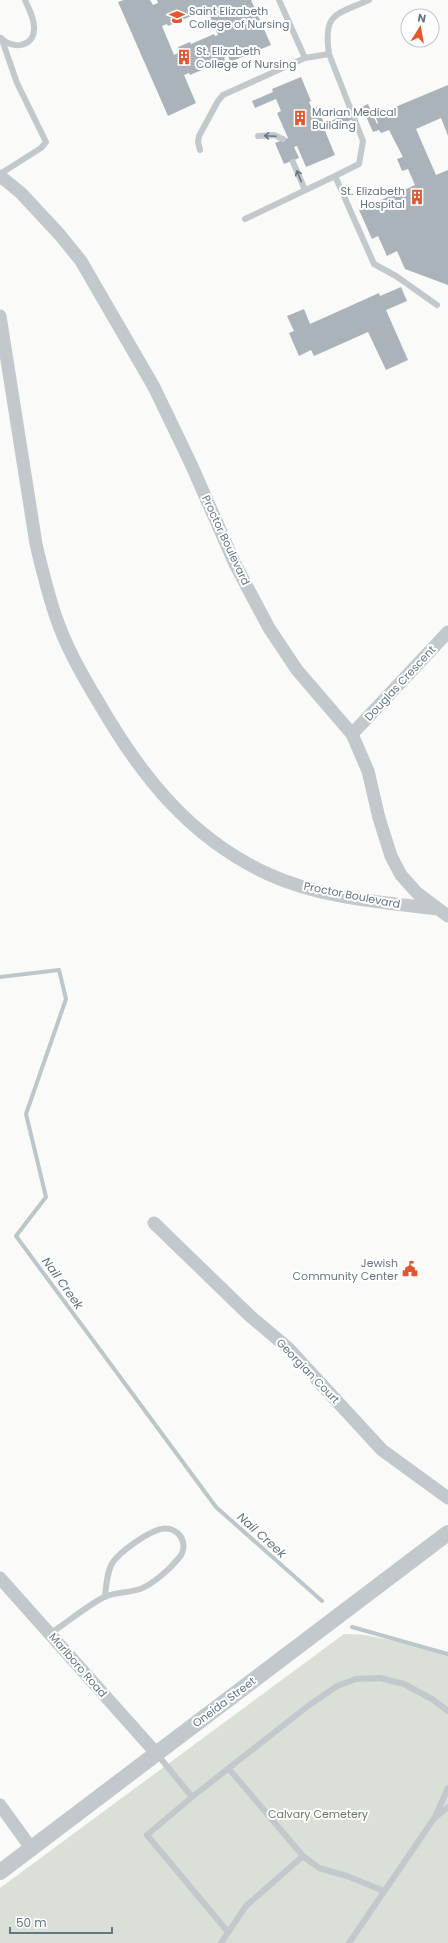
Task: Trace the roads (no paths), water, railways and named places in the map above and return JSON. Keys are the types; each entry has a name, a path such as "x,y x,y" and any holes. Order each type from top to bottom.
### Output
{"street":[{"name":"Proctor Boulevard","path":"0,175 26,198 60,235 81,261 154,387 191,464 236,564 269,628 297,670 352,734 368,771 379,818 391,856 401,875 417,893 443,913"},
{"name":"Proctor Boulevard","path":"0,316 36,544 44,578 57,621 78,669 124,746 181,815 236,856 269,875 311,889 364,900 443,913"},
{"name":"Douglas Crescent","path":"352,734 448,632"},
{"name":"Georgian Court","path":"154,1223 250,1316 288,1348 382,1450 448,1498"},
{"name":"Oneida Street","path":"0,1872 448,1533"},
{"name":"Marlboro Road","path":"0,1578 51,1633 156,1753"},
{"path":"0,1805 31,1848"}],"lane":[{"path":"1,38 11,45 20,46 27,43 31,39 34,32 34,22 25,0"},
{"path":"279,0 305,58"},
{"path":"245,218 359,164 363,141 329,54 327,38 330,20 337,14 369,0"},
{"path":"0,175 41,148 46,142 17,83 1,38"},
{"path":"200,150 198,142 199,136 218,101 223,95 305,58 329,54"},
{"path":"258,136 274,135 283,139"},
{"path":"293,162 305,190"},
{"path":"335,176 374,264 396,276 437,305"},
{"path":"51,1633 105,1597 140,1589 152,1583 184,1552 184,1544 177,1531 170,1528 160,1528 143,1536 113,1562 107,1581 105,1597"},
{"path":"228,1932 147,1835 192,1797 308,1706 337,1686 356,1679 380,1678 404,1684 432,1699 448,1711"},
{"path":"156,1753 192,1797"},
{"path":"229,1769 303,1856 319,1868 347,1876 384,1891"},
{"path":"349,1943 435,1817 448,1788"},
{"path":"435,1817 448,1806"},
{"path":"221,1943 246,1906 303,1856"}],"waterway":[{"name":"Nail Creek","path":"0,977 59,970 66,999 26,1114 46,1197 16,1236 216,1507 322,1601"},
{"name":"Nail Creek","path":"352,1627 448,1654"}],"place":[{"name":"Saint Elizabeth College of Nursing","path":"177,17"},
{"name":"St. Elizabeth College of Nursing","path":"184,57"},
{"name":"Marian Medical Building","path":"300,118"},
{"name":"St. Elizabeth Hospital","path":"417,197"},
{"name":"Jewish Community Center","path":"410,1269"}],"park label":[{"name":"Calvary Cemetery","path":"318,1814"}]}
